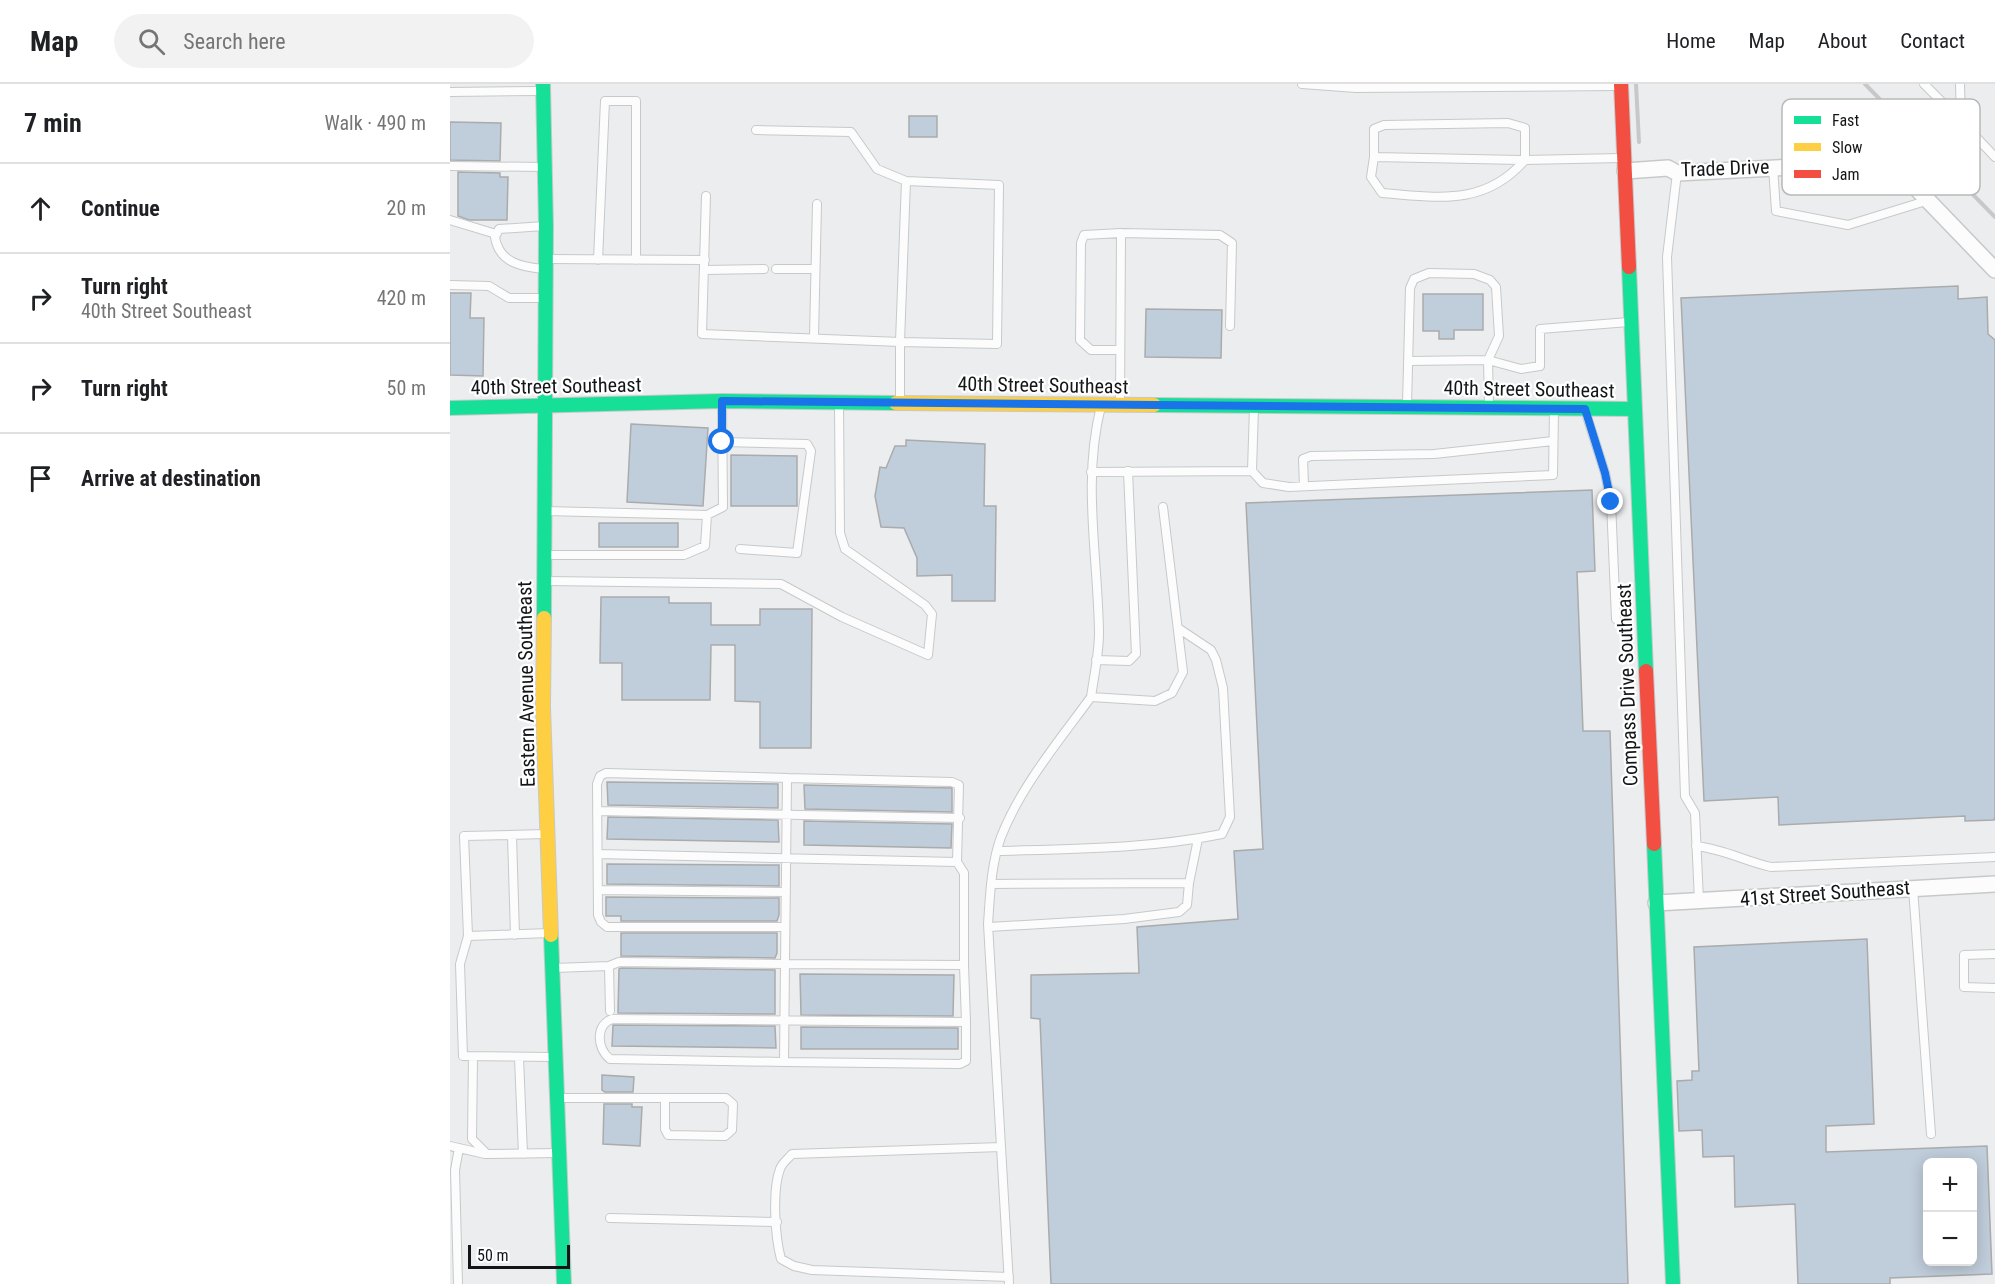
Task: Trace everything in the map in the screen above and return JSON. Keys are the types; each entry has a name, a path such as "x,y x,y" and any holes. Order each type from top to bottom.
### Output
{"street":[{"name":"Compass Drive Southeast","path":"1621,85 1673,1284"},
{"name":"Eastern Avenue Southeast","path":"543,88 546,226 543,707 564,1284"},
{"name":"Trade Drive","path":"1624,164 1668,168 1677,173 1782,166"},
{"name":"Trade Drive","path":"1924,195 1995,270"},
{"name":"40th Street Southeast","path":"450,408 722,401 1635,410"},
{"name":"41st Street Southeast","path":"1656,903 1995,884"}],"lane":[{"path":"1302,84 1356,88 1621,85"},
{"path":"1924,84 1939,99"},
{"path":"1960,84 1960,99"},
{"path":"450,92 543,88"},
{"path":"598,260 605,101 636,101 636,260"},
{"path":"1508,123 1525,128 1525,160 1514,173 1489,189 1453,199 1382,193 1371,177 1374,158 1374,129 1384,125 1508,123"},
{"path":"706,196 702,334 997,344 999,185 906,181 876,169 851,132 756,130"},
{"path":"1980,141 1995,157"},
{"path":"1374,158 1624,164"},
{"path":"450,166 545,167"},
{"path":"1773,166 1776,211 1848,225 1929,200"},
{"path":"1677,173 1667,269 1685,796 1695,813 1699,901"},
{"path":"900,403 906,181"},
{"path":"814,337 817,204"},
{"path":"450,220 496,234"},
{"path":"546,226 499,229 496,234 496,246 507,258 519,266 598,260 705,260"},
{"path":"1120,405 1121,233"},
{"path":"1120,350 1091,350 1080,340 1084,235 1121,233 1220,235 1232,243 1230,326"},
{"path":"705,270 764,269"},
{"path":"776,269 815,269"},
{"path":"1407,407 1410,288 1414,279 1429,273 1474,274 1490,280 1497,287 1499,336 1488,360 1489,408"},
{"path":"450,285 489,286 509,298 545,298"},
{"path":"1408,361 1488,360 1521,369 1540,366 1540,329 1632,322"},
{"path":"544,511 707,515 723,507 722,401"},
{"path":"544,580 781,584 842,617 928,656 932,614 926,605 845,549 840,533 839,402"},
{"path":"1001,1147 792,1154 780,1166 776,1185 781,1259 794,1266 812,1270 1009,1281 989,927 991,884 1001,837 1034,776 1091,697 1099,636 1091,472 1096,427 1102,405"},
{"path":"1254,406 1252,471 1263,483 1304,486 1553,475 1554,408"},
{"path":"1585,409 1605,473 1611,502 1616,619"},
{"path":"1304,486 1303,459 1311,456 1434,454 1553,441"},
{"path":"722,442 807,444 811,451 798,554 740,549"},
{"path":"1096,660 1129,661 1136,654 1128,471"},
{"path":"1091,472 1252,471"},
{"path":"1091,697 1155,701 1172,693 1183,672 1163,507"},
{"path":"544,555 684,555 705,546 707,515"},
{"path":"998,851 1090,849 1198,839 1222,834 1230,817 1223,688 1211,650 1178,628"},
{"path":"785,927 607,927 598,915 597,784 600,776 606,773 952,783 958,785 960,818 957,862 964,873 964,965 966,1022 966,1061 960,1064 610,1059 601,1046 600,1028 604,1022 612,1019 966,1022"},
{"path":"784,1062 787,778"},
{"path":"597,811 960,818"},
{"path":"548,834 464,836 468,936 460,964 463,1056 556,1057"},
{"path":"512,836 515,935"},
{"path":"989,927 1124,920 1179,912 1187,905 1198,839"},
{"path":"1696,846 1719,848 1753,863 1771,867 1995,857"},
{"path":"597,854 957,862"},
{"path":"991,884 1189,883"},
{"path":"1913,888 1931,1134"},
{"path":"598,890 786,892"},
{"path":"468,936 551,933"},
{"path":"1995,954 1964,955 1964,987 1995,988"},
{"path":"552,968 609,966 619,962 964,965"},
{"path":"609,966 610,1011"},
{"path":"473,1057 472,1139 487,1154"},
{"path":"519,1058 523,1154"},
{"path":"558,1098 665,1098 726,1098 733,1104 732,1130 725,1136 668,1135 665,1130 665,1098"},
{"path":"450,1146 487,1154 559,1153"},
{"path":"458,1284 454,1170 459,1148"},
{"path":"610,1218 777,1222"}],"building":[{"path":"909,116 937,116 937,137 909,137"},
{"path":"450,122 501,123 500,161 450,160"},
{"path":"458,172 500,173 500,177 508,177 507,220 469,220 458,216"},
{"path":"1958,286 1958,299 1987,297 1988,334 1995,340 1994,820 1965,821 1965,816 1779,825 1778,797 1704,801 1681,298"},
{"path":"450,293 471,293 470,318 484,318 483,376 450,375"},
{"path":"1423,294 1483,294 1483,330 1454,330 1454,339 1439,339 1439,331 1423,331"},
{"path":"1146,309 1222,310 1221,358 1145,357"},
{"path":"631,424 708,428 703,506 627,502"},
{"path":"906,440 985,444 984,506 996,506 995,601 952,601 952,575 917,576 917,558 904,528 881,527 875,496 880,467 886,468 895,446 906,446"},
{"path":"731,455 797,456 797,506 731,506"},
{"path":"1592,490 1595,571 1577,572 1583,731 1610,731 1628,1284 1051,1284 1040,1019 1031,1018 1031,975 1139,973 1137,927 1238,919 1234,851 1263,849 1246,503"},
{"path":"599,523 678,523 678,547 599,547"},
{"path":"601,597 669,597 669,603 711,603 711,625 760,625 760,609 812,609 811,748 760,748 760,702 735,701 735,645 711,645 710,700 622,700 622,663 600,663"},
{"path":"607,782 778,784 778,808 608,805"},
{"path":"804,785 952,788 952,812 805,809"},
{"path":"608,817 778,820 779,842 607,839"},
{"path":"804,821 952,824 951,848 804,845"},
{"path":"607,864 779,865 779,886 607,884"},
{"path":"606,897 779,898 779,915 777,921 621,921 621,916 606,916"},
{"path":"621,933 777,933 777,953 775,958 621,956"},
{"path":"1867,939 1874,1124 1826,1126 1826,1152 1987,1146 1992,1274 1890,1278 1890,1284 1798,1284 1795,1204 1735,1207 1734,1156 1703,1157 1702,1130 1679,1131 1677,1081 1692,1080 1692,1071 1699,1071 1694,947"},
{"path":"619,969 775,970 775,1014 618,1013"},
{"path":"800,974 954,975 953,1016 801,1015"},
{"path":"613,1025 775,1026 776,1048 612,1046"},
{"path":"801,1027 958,1028 958,1049 801,1049"},
{"path":"602,1075 634,1077 633,1092 605,1092 602,1090"},
{"path":"604,1104 632,1104 632,1107 642,1107 640,1146 603,1144"}],"railway":[{"path":"1636,84 1639,142"},
{"path":"1865,84 1880,99"},
{"path":"1973,195 1995,217"}],"traffic: fast":[{"path":"543,84 546,226 544,618"},
{"path":"1629,267 1646,671"},
{"path":"450,408 722,401 896,403"},
{"path":"1154,405 1635,409"},
{"path":"1654,844 1673,1284"},
{"path":"551,935 564,1284"}],"traffic: slow":[{"path":"896,403 1154,405"},
{"path":"544,618 543,707 551,935"}],"traffic: jam":[{"path":"1621,84 1629,267"},
{"path":"1646,671 1654,844"}],"route":[{"path":"722,442 722,401 1585,409 1605,473 1611,502"}]}
